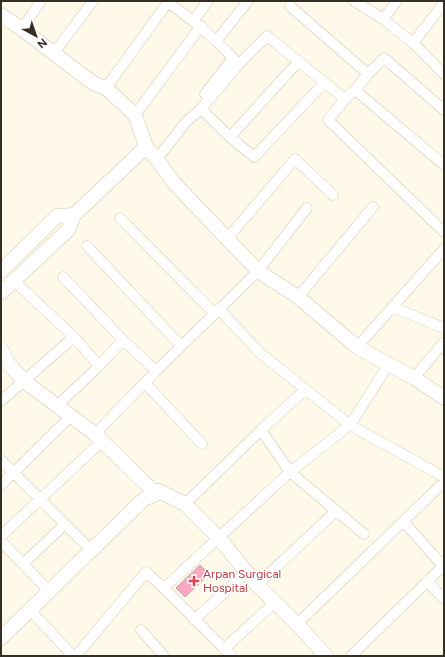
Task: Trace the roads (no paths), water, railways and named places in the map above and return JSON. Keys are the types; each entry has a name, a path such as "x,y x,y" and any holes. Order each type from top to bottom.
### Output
{"street":[{"path":"22,28 41,1"},
{"path":"54,53 93,1"},
{"path":"135,115 197,23 208,1"},
{"path":"217,40 248,1"},
{"path":"354,1 383,19 413,43 444,73"},
{"path":"383,19 397,1"},
{"path":"106,88 167,2 197,23 217,40 236,61"},
{"path":"413,43 444,3"},
{"path":"290,6 368,74"},
{"path":"1,15 22,28 95,84 106,88 135,115 146,147 157,159 174,183 258,271 298,297 357,347 414,378 444,398"},
{"path":"157,159 186,122 201,99 236,61 267,36 345,99"},
{"path":"444,110 384,58 345,99 328,120 444,232"},
{"path":"186,122 201,109 236,61"},
{"path":"230,138 298,62"},
{"path":"201,109 230,138 254,156 324,83"},
{"path":"355,90 444,165"},
{"path":"1,293 68,230 74,215 146,147"},
{"path":"227,239 295,159 333,195"},
{"path":"298,297 372,207"},
{"path":"1,536 40,499 98,437 156,371 258,271 306,208"},
{"path":"1,271 56,216 74,215"},
{"path":"120,218 259,352 350,426 444,477"},
{"path":"86,246 182,346"},
{"path":"357,347 444,249"},
{"path":"63,277 123,340 156,371"},
{"path":"14,281 74,337 99,366"},
{"path":"392,307 444,328"},
{"path":"1,401 74,337"},
{"path":"57,406 99,366 123,340"},
{"path":"414,378 444,342"},
{"path":"2,352 8,363 24,381 98,437 156,494"},
{"path":"164,588 290,472 350,426 389,364"},
{"path":"145,383 202,444"},
{"path":"185,504 261,430 305,390"},
{"path":"1,485 71,416"},
{"path":"261,430 290,472 364,534"},
{"path":"1,460 91,550"},
{"path":"297,624 444,482"},
{"path":"2,635 30,610 144,499 159,492 185,504 219,538 257,585 297,624 326,656"},
{"path":"257,585 336,511"},
{"path":"351,656 443,566 403,521"},
{"path":"23,564 65,524"},
{"path":"1,542 49,591"},
{"path":"30,610 74,656 146,572 232,656"},
{"path":"194,620 247,572"},
{"path":"428,581 444,599"},
{"path":"224,649 274,603"},
{"path":"141,630 164,656"}],"place":[{"name":"Arpan Surgical Hospital","path":"194,581"}]}
